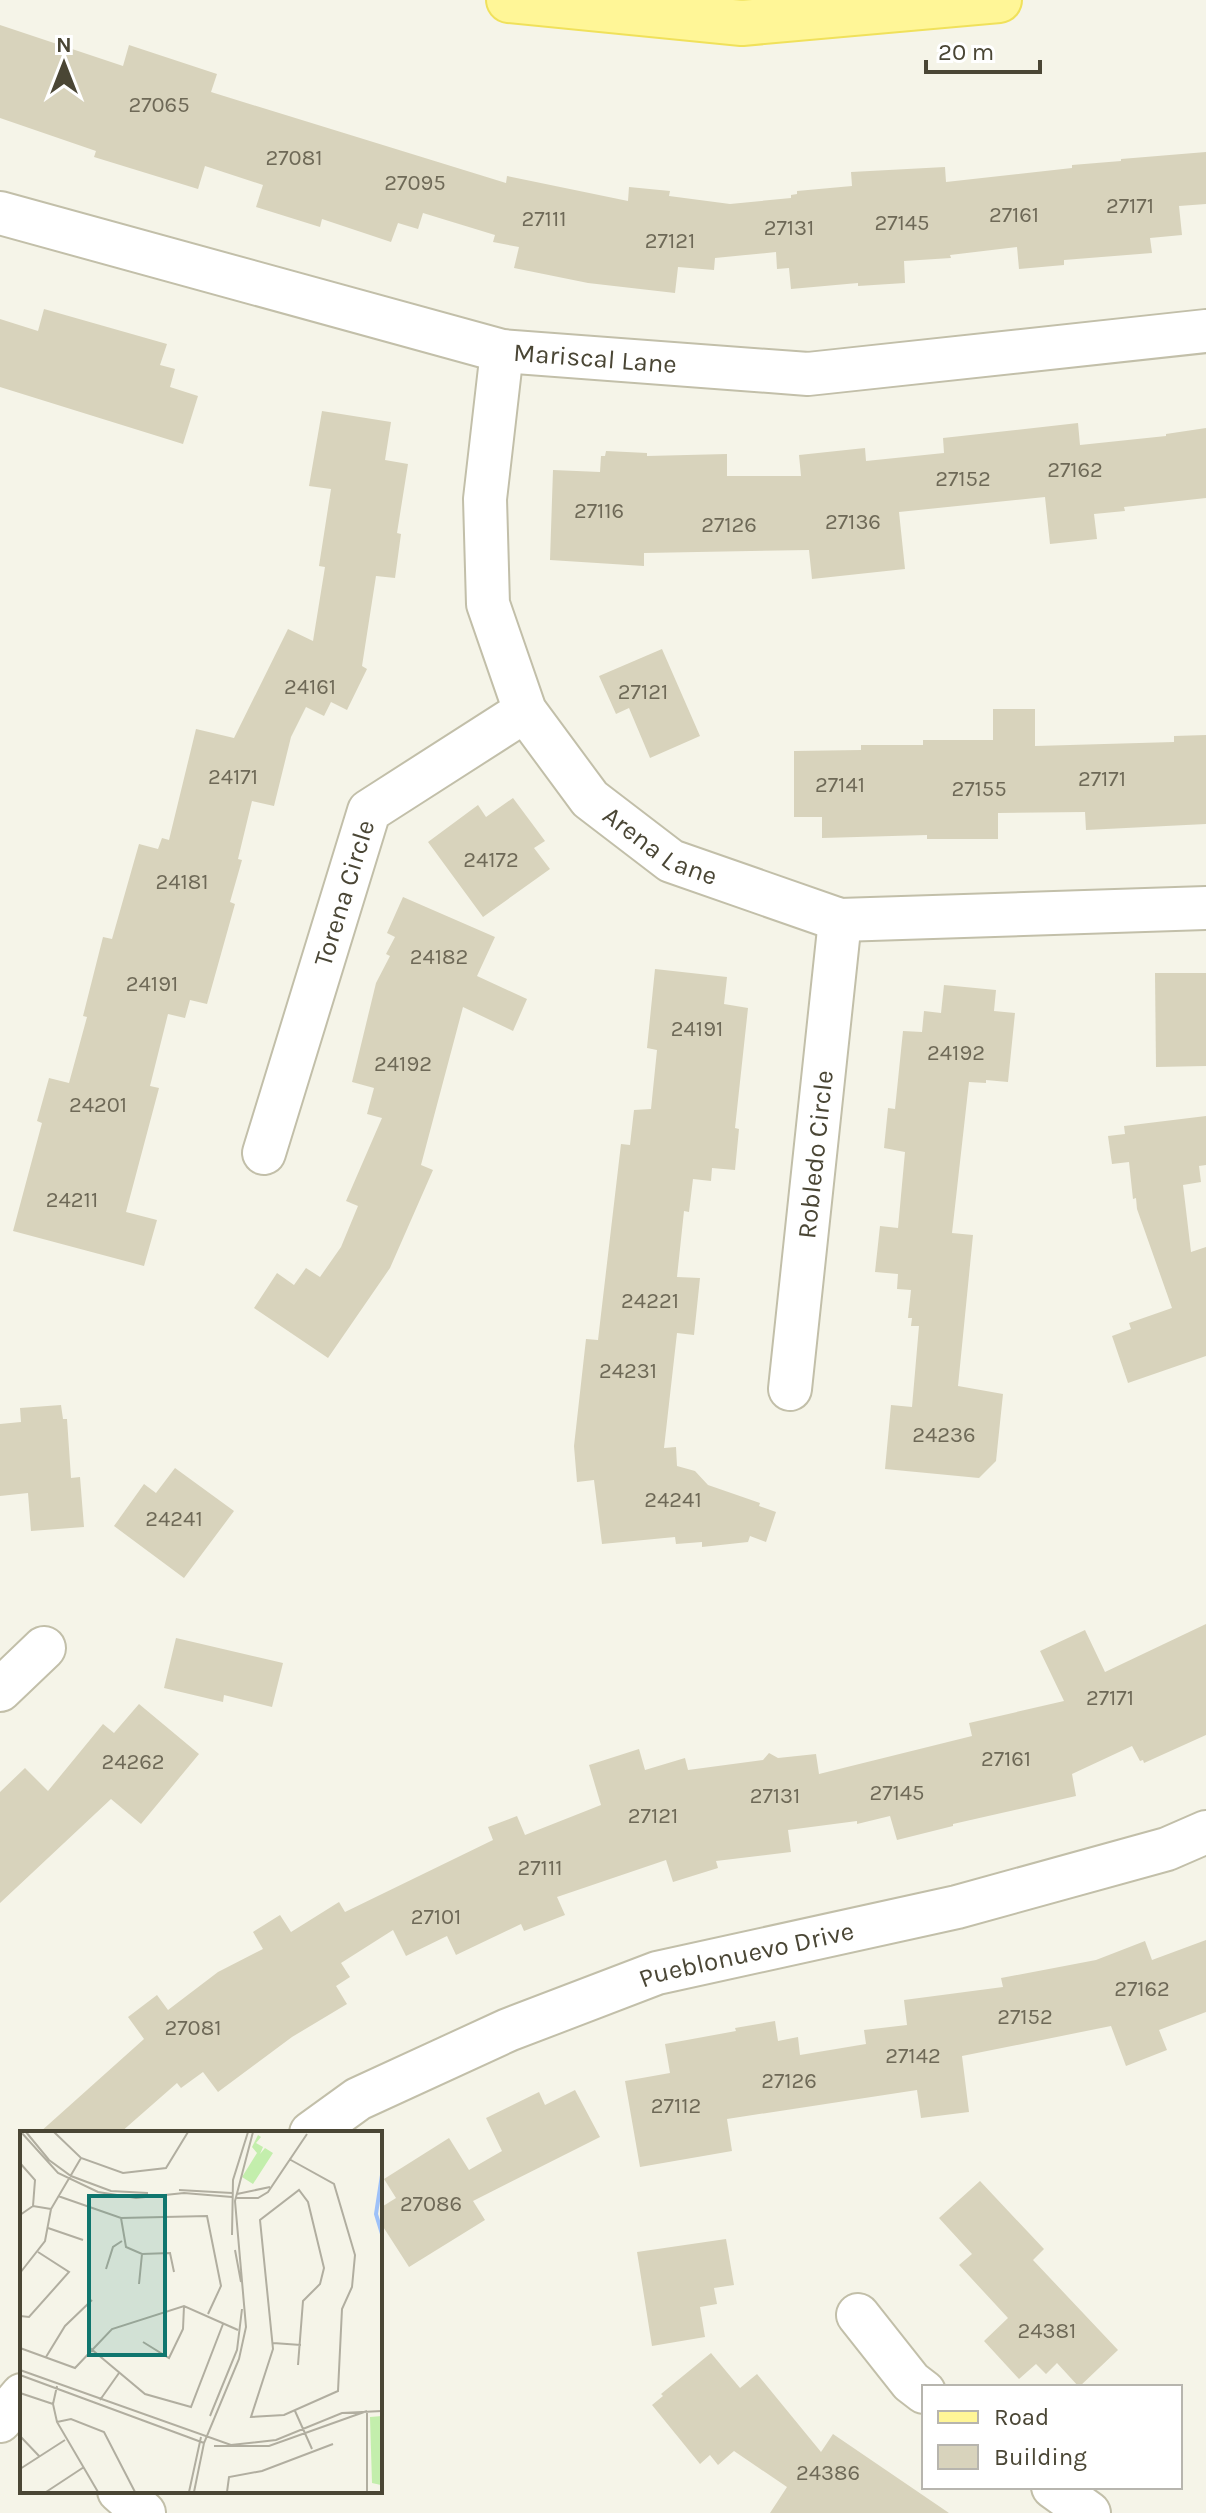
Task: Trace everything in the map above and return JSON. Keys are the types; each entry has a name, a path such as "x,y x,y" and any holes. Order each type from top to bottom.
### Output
{"main road":[{"path":"509,0 742,23 999,0"}],"street":[{"name":"Mariscal Lane","path":"0,213 502,351 808,374 1206,331"},
{"name":"Arena Lane","path":"502,351 485,499 488,604 525,711 590,799 671,861 840,920 1206,908"},
{"name":"Torena Circle","path":"264,1153 369,811 525,711"},
{"name":"Robledo Circle","path":"790,1389 840,920"},
{"path":"0,1690 44,1648"},
{"name":"Pueblonuevo Drive","path":"314,2131 358,2099 508,2030 657,1973 957,1907 1167,1849 1206,1832"},
{"path":"858,2315 911,2382 922,2390"},
{"path":"1056,2489 1089,2513"},
{"path":"121,2493 144,2513"}],"building":[{"path":"0,25 123,66 129,45 217,74 211,92 506,183 507,176 628,201 629,187 670,191 669,196 730,204 791,198 797,191 852,186 851,172 945,167 946,182 1072,168 1072,165 1121,159 1206,152 1206,204 1179,206 1182,235 1150,238 1152,253 1064,260 1064,265 1019,269 1017,247 950,255 951,258 904,261 905,283 858,286 858,283 791,289 789,268 777,269 776,252 715,258 714,270 678,267 675,293 588,283 514,268 519,247 493,242 495,235 423,213 418,229 398,223 391,242 322,219 320,227 256,207 263,185 205,166 198,189 94,157 96,151 0,118"},
{"path":"44,309 167,344 160,365 175,369 170,387 198,396 183,444 0,387 0,319 38,331"},
{"path":"322,411 391,422 385,460 408,464 397,533 401,534 395,578 376,576 362,666 367,669 347,710 331,702 324,716 306,707 291,737 274,806 252,801 238,859 242,860 230,902 235,904 207,1004 190,1000 185,1018 168,1014 150,1086 159,1088 126,1212 157,1220 144,1266 13,1231 42,1123 37,1121 49,1078 69,1083 87,1017 83,1016 103,937 112,939 139,844 158,849 162,838 169,840 196,729 234,738 288,629 313,641 325,567 319,566 331,489 309,486"},
{"path":"1078,423 1080,445 1166,436 1206,428 1206,498 1124,507 1125,511 1094,514 1097,539 1050,544 1045,497 899,512 905,569 812,579 809,550 644,553 644,566 550,560 553,470 600,472 601,456 605,456 606,451 647,453 647,456 727,454 727,476 801,476 799,455 865,448 866,461 944,453 943,438"},
{"path":"662,649 700,736 650,758 629,708 616,714 599,676"},
{"path":"993,709 1035,709 1035,746 1174,742 1174,736 1206,735 1206,824 1086,830 1085,812 998,813 998,839 927,839 927,835 822,838 822,817 794,817 794,751 861,750 861,745 923,745 923,740 993,740"},
{"path":"513,798 545,841 534,848 550,869 483,917 428,842 478,805 486,817"},
{"path":"403,897 495,937 477,976 527,999 513,1031 463,1007 421,1165 433,1170 390,1268 328,1358 254,1308 277,1273 294,1285 306,1268 320,1277 341,1247 358,1206 346,1201 382,1118 367,1114 374,1088 352,1082 376,983 390,956 386,954 395,937 387,933"},
{"path":"655,969 727,977 724,1004 748,1008 735,1128 739,1129 735,1170 712,1168 711,1181 693,1179 689,1212 684,1211 677,1277 700,1278 694,1335 677,1333 664,1448 676,1447 677,1466 695,1471 708,1485 760,1503 759,1506 776,1512 766,1542 750,1536 748,1542 702,1547 702,1542 676,1544 675,1537 602,1544 594,1480 577,1482 574,1446 586,1339 598,1340 621,1144 630,1145 634,1110 651,1109 657,1050 647,1048"},
{"path":"1155,973 1206,973 1206,1066 1156,1067"},
{"path":"944,985 996,990 994,1011 1015,1013 1008,1082 969,1082 952,1233 973,1235 958,1386 1003,1394 996,1461 979,1478 885,1469 891,1405 912,1407 919,1326 911,1326 912,1318 908,1318 911,1290 897,1289 898,1274 875,1272 880,1226 898,1228 905,1152 884,1148 888,1108 895,1109 903,1031 922,1032 924,1011 941,1013"},
{"path":"1206,1116 1206,1165 1199,1166 1201,1182 1183,1185 1191,1252 1206,1247 1206,1356 1128,1383 1112,1336 1131,1329 1129,1323 1172,1308 1137,1209 1136,1198 1133,1199 1129,1162 1112,1164 1108,1136 1125,1134 1124,1126"},
{"path":"61,1405 63,1419 67,1419 71,1478 80,1477 84,1527 31,1531 28,1493 0,1496 0,1424 21,1422 20,1408"},
{"path":"175,1468 234,1511 184,1578 114,1526 144,1484 156,1493"},
{"path":"1206,1624 1206,1735 1144,1763 1132,1746 1072,1774 1076,1796 897,1840 890,1816 857,1824 857,1821 788,1830 791,1852 716,1861 718,1868 673,1882 666,1860 557,1897 565,1915 524,1931 521,1924 456,1955 447,1936 406,1956 393,1930 341,1963 350,1977 336,1986 347,2004 292,2037 218,2092 203,2072 181,2088 177,2083 122,2131 41,2131 144,2039 128,2017 157,1995 168,2010 218,1972 263,1949 253,1932 280,1915 291,1932 339,1902 345,1912 493,1840 488,1827 517,1816 525,1835 601,1805 589,1765 639,1749 645,1770 685,1758 688,1770 763,1760 769,1753 778,1758 816,1754 819,1774 972,1736 969,1723 1064,1701 1040,1651 1085,1630 1105,1672"},
{"path":"176,1638 283,1663 272,1707 224,1695 223,1702 164,1688"},
{"path":"139,1704 199,1754 141,1824 111,1799 0,1903 0,1792 25,1768 48,1791 103,1724 114,1733"},
{"path":"1206,1940 1206,2012 1159,2030 1167,2050 1126,2066 1111,2026 962,2056 969,2112 921,2118 917,2090 727,2119 732,2151 640,2167 625,2081 670,2073 665,2044 775,2021 778,2041 798,2037 800,2055 866,2044 864,2030 907,2025 904,2000 1003,1987 1001,1978 1096,1960 1145,1941 1152,1960"},
{"path":"575,2090 600,2137 473,2201 485,2220 409,2267 382,2225 382,2207 396,2198 384,2179 449,2138 469,2170 502,2151 486,2118 539,2092 545,2105"},
{"path":"980,2181 1044,2249 1033,2260 1118,2350 1081,2385 1077,2385 1057,2363 1046,2374 1036,2364 1019,2379 984,2341 1008,2318 959,2265 972,2254 939,2218"},
{"path":"726,2239 734,2285 714,2288 717,2304 700,2307 705,2337 652,2346 637,2252"},
{"path":"711,2353 740,2388 757,2374 821,2452 833,2434 949,2513 770,2513 787,2487 734,2451 718,2465 710,2455 700,2464 652,2405"}]}
